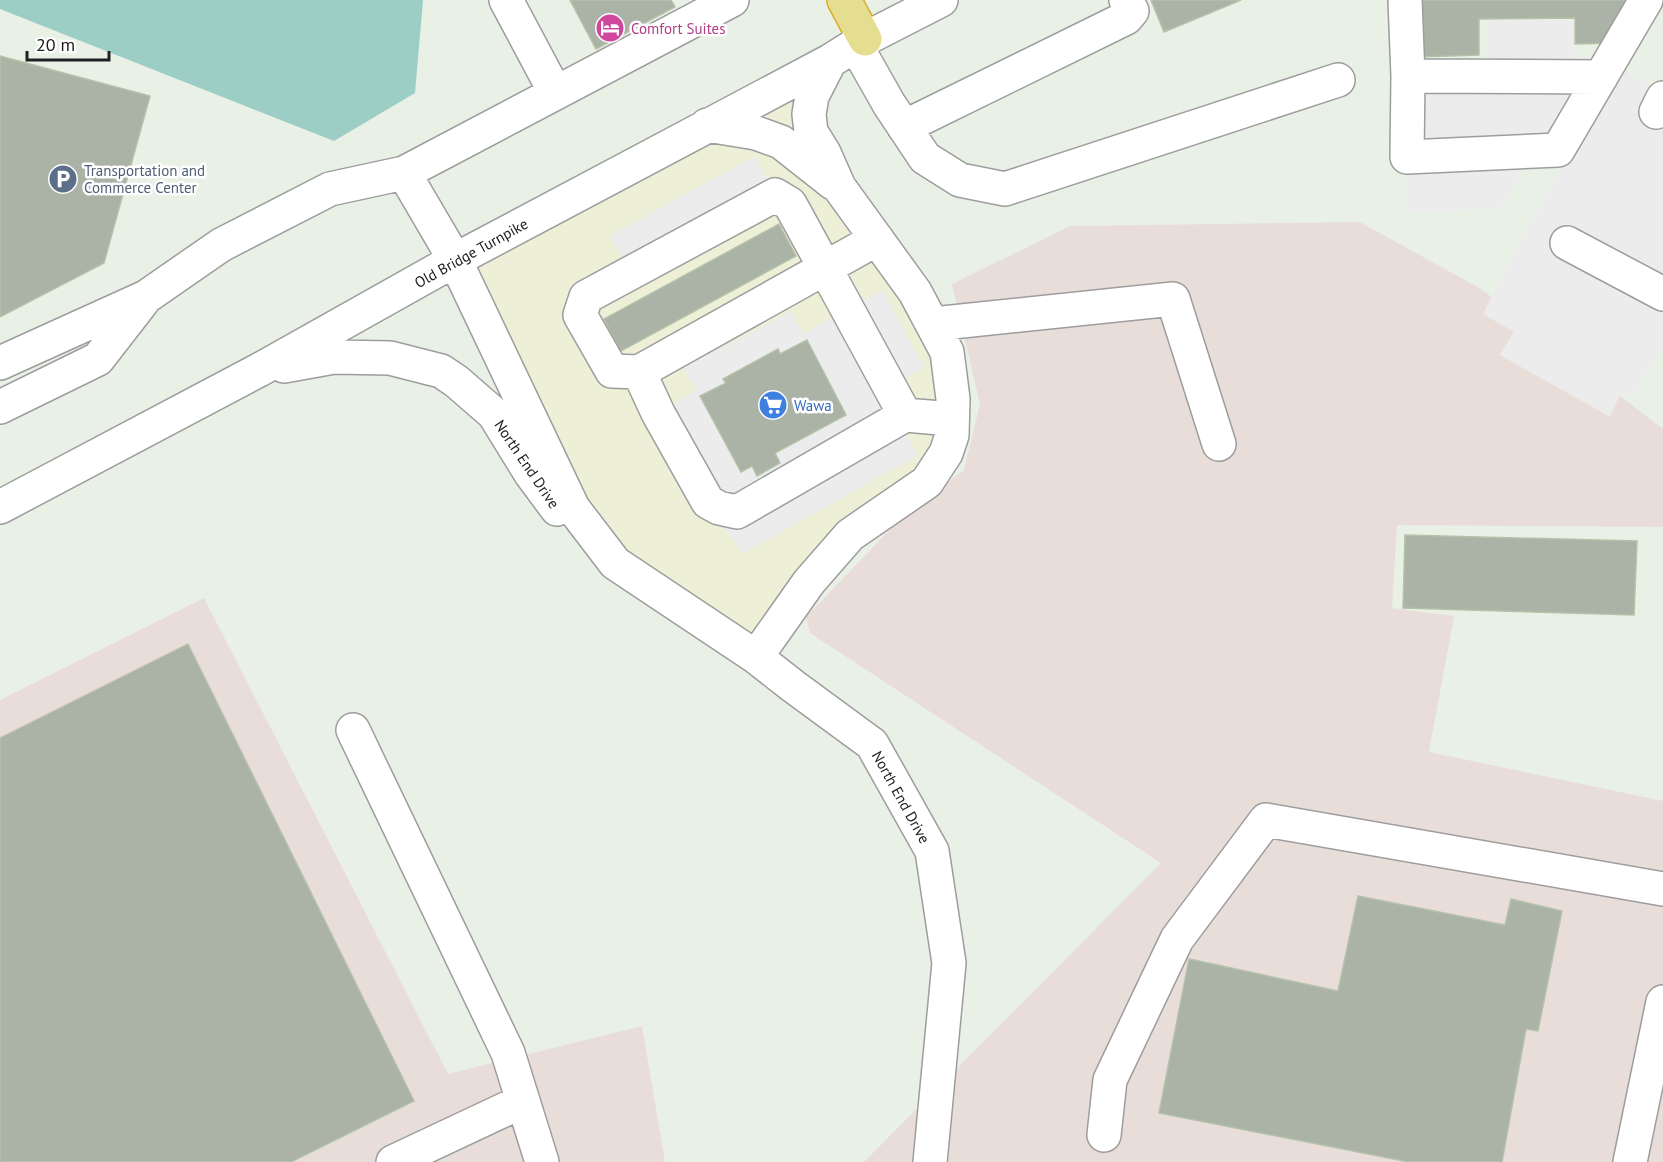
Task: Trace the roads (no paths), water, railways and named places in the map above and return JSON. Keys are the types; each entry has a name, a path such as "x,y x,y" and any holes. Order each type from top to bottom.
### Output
{"highway":[{"path":"844,0 850,48"}],"street":[{"path":"506,0 555,92"},
{"path":"0,363 146,297 221,245 330,189 404,173 732,0"},
{"name":"Old Bridge Turnpike","path":"0,507 259,370 455,260 942,0"},
{"path":"904,127 1126,18 1132,11 1126,0"},
{"path":"1405,0 1408,76 1407,157 1558,150 1646,0"},
{"path":"756,657 809,582 849,535 927,482 946,453 952,435 953,399 947,352 915,291 839,187 824,153 811,132 809,114 812,96 850,48 926,158 960,180 1005,189 1338,80"},
{"path":"1408,76 1601,77"},
{"path":"707,125 756,133 781,142 839,187"},
{"name":"North End Drive","path":"404,173 455,260 573,508 615,562"},
{"path":"877,239 825,268 639,372 612,371 580,315 586,297 775,195 790,204 825,268 905,415"},
{"path":"1567,243 1663,294"},
{"path":"0,407 98,359 146,297"},
{"path":"933,324 1173,299 1219,444"},
{"name":"North End Drive","path":"259,370 334,357 390,358 441,371 494,414 552,504 581,534 615,562 756,657 872,744 932,851 949,963 930,1162"},
{"path":"639,372 658,413 708,502 719,508 737,512 905,415 952,419"},
{"path":"353,730 508,1053 542,1162"},
{"path":"1104,1135 1110,1080 1178,939 1266,820 1663,889"},
{"path":"1630,1162 1663,1002"},
{"path":"393,1162 523,1101"}],"place":[{"name":"Comfort Suites","path":"610,28"},
{"name":"Transportation and Commerce Center","path":"63,179"},
{"name":"Wawa","path":"773,405"}]}
